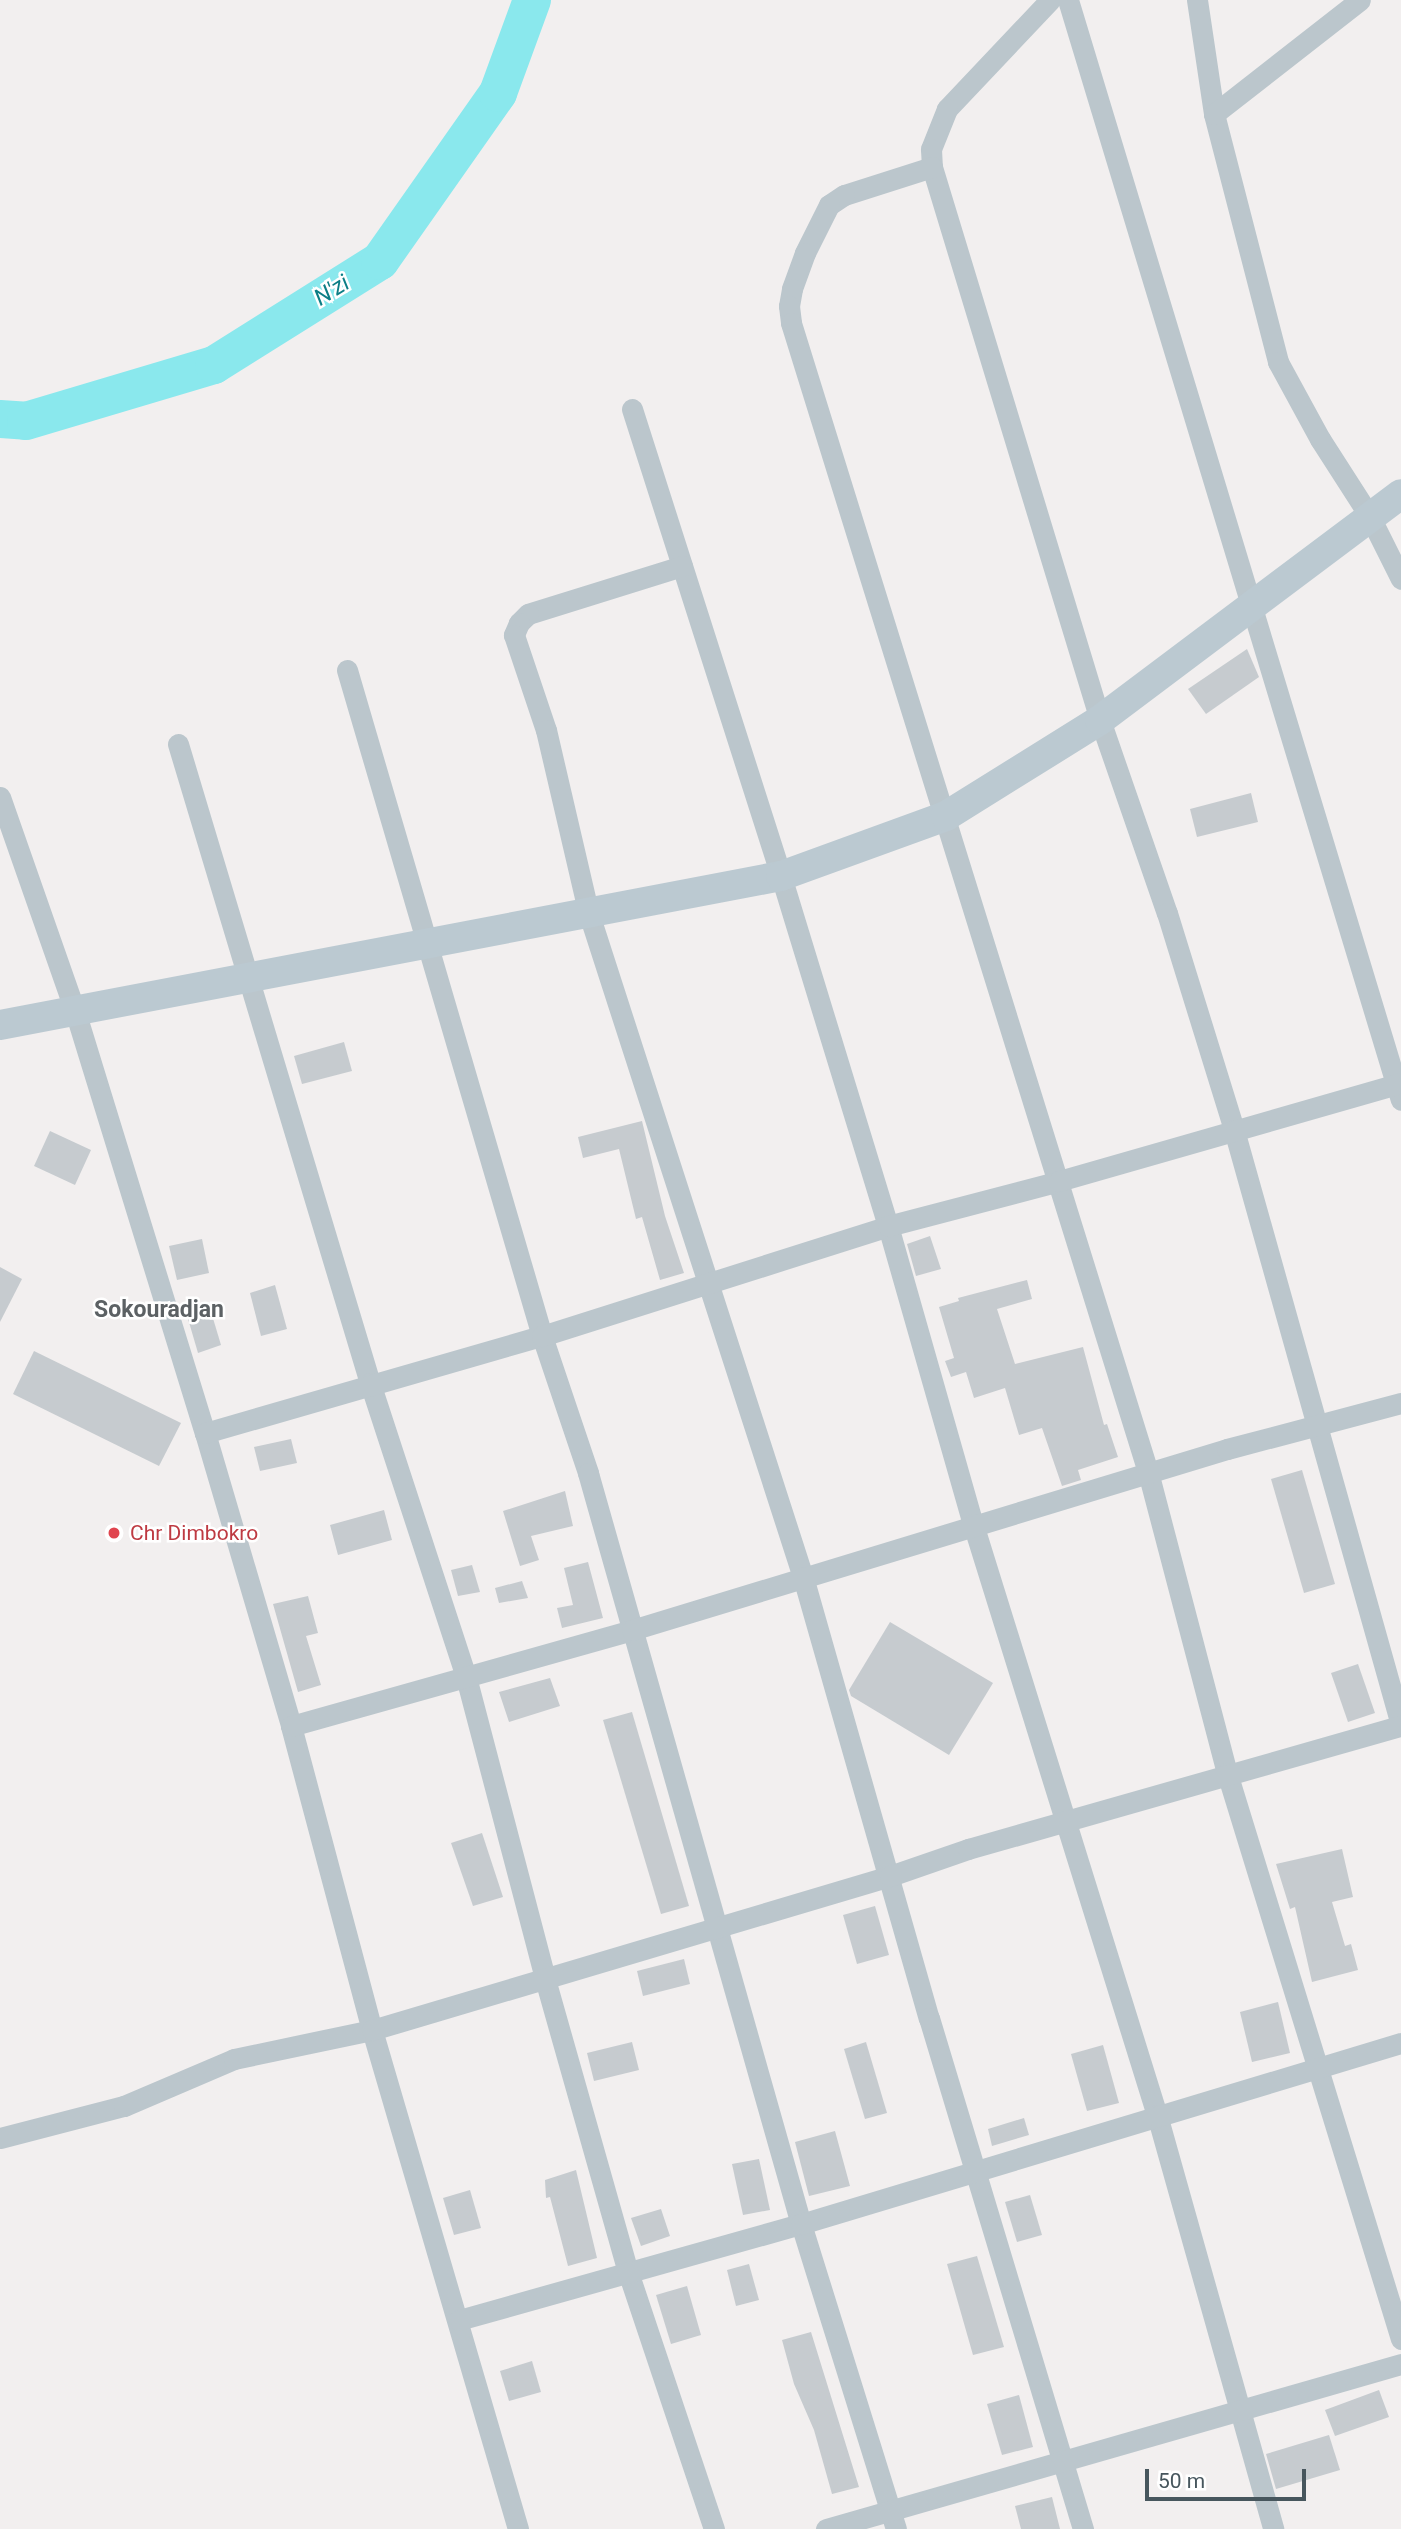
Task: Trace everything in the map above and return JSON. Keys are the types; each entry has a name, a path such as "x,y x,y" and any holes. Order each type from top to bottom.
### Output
{"main road":[{"path":"0,1025 781,876 946,816 1100,720 1401,494"}],"street":[{"path":"0,2138 124,2106 234,2059 372,2030 890,1876 968,1849 1401,1725 1234,1130 1167,913 1100,720 932,167 931,149 947,109 1050,0"},
{"path":"205,1433 370,1383 541,1336 888,1226 1059,1181 1234,1130 1399,1090 1068,0"},
{"path":"1197,0 1214,114 1278,362 1320,439 1370,517 1401,579"},
{"path":"1214,114 1360,0"},
{"path":"932,167 844,195 829,205 805,253 789,306 791,323 946,816 999,998 1149,1472 1227,1773 1401,2339"},
{"path":"632,409 781,876 888,1226 973,1524 1157,2115 1273,2529"},
{"path":"682,566 528,614 519,623 514,635 546,730 588,911 710,1282 803,1577 975,2170 1083,2529"},
{"path":"347,670 541,1336 588,1473 801,2224 893,2520"},
{"path":"178,744 370,1383 466,1677 545,1979 628,2272 714,2529"},
{"path":"0,797 75,1011 205,1433 291,1726 372,2030 519,2529"},
{"path":"291,1726 632,1630 1149,1472 1401,1403"},
{"path":"459,2320 801,2224 1401,2043"},
{"path":"826,2529 893,2520 1064,2462 1401,2364"}],"building":[{"path":"1247,649 1259,677 1206,714 1188,689"},
{"path":"1251,793 1258,822 1197,837 1190,809"},
{"path":"344,1042 352,1071 302,1084 294,1056"},
{"path":"642,1121 665,1216 684,1273 660,1280 642,1217 636,1219 619,1149 583,1158 578,1137"},
{"path":"50,1131 91,1150 75,1185 34,1166"},
{"path":"930,1236 941,1269 916,1276 907,1244"},
{"path":"202,1239 209,1273 177,1280 169,1246"},
{"path":"0,1267 22,1279 0,1322"},
{"path":"1027,1280 1032,1299 997,1309 1015,1364 1083,1347 1104,1425 1107,1424 1118,1457 1078,1470 1081,1480 1062,1486 1042,1428 1019,1435 1005,1388 974,1398 966,1372 951,1377 945,1361 954,1358 939,1307 959,1301 958,1298"},
{"path":"275,1285 287,1329 261,1336 250,1293"},
{"path":"209,1305 221,1345 198,1353 186,1312"},
{"path":"34,1351 181,1423 159,1466 13,1394"},
{"path":"291,1439 297,1463 260,1471 254,1447"},
{"path":"1302,1470 1335,1584 1304,1593 1271,1479"},
{"path":"565,1491 573,1526 531,1536 539,1560 520,1566 503,1511"},
{"path":"384,1510 392,1540 338,1555 330,1525"},
{"path":"588,1562 603,1618 562,1628 557,1608 573,1605 564,1568"},
{"path":"472,1565 480,1592 458,1596 451,1570"},
{"path":"522,1581 528,1598 499,1603 495,1588"},
{"path":"308,1596 318,1633 306,1636 321,1685 298,1692 273,1604"},
{"path":"890,1622 993,1683 949,1755 851,1696 849,1690"},
{"path":"1358,1664 1375,1713 1348,1722 1331,1673"},
{"path":"550,1678 560,1706 509,1722 499,1692"},
{"path":"632,1712 689,1906 661,1914 603,1720"},
{"path":"482,1833 503,1897 473,1906 451,1843"},
{"path":"1342,1849 1353,1897 1332,1902 1345,1946 1351,1944 1358,1970 1312,1982 1295,1907 1290,1909 1276,1864"},
{"path":"875,1906 889,1955 857,1964 843,1915"},
{"path":"684,1959 690,1984 643,1996 637,1971"},
{"path":"1278,2002 1290,2053 1252,2062 1240,2012"},
{"path":"632,2042 639,2070 594,2081 587,2053"},
{"path":"866,2042 887,2113 865,2119 844,2049"},
{"path":"1103,2045 1119,2103 1087,2111 1071,2054"},
{"path":"1024,2118 1029,2135 992,2146 988,2129"},
{"path":"835,2131 850,2186 809,2196 795,2142"},
{"path":"759,2159 770,2210 743,2215 732,2164"},
{"path":"576,2170 597,2258 568,2266 550,2197 546,2198 545,2180"},
{"path":"470,2190 481,2228 454,2235 443,2198"},
{"path":"1030,2195 1042,2235 1017,2242 1005,2202"},
{"path":"661,2209 670,2236 641,2246 631,2218"},
{"path":"977,2256 1004,2347 973,2355 947,2264"},
{"path":"749,2264 759,2300 736,2306 727,2270"},
{"path":"687,2286 701,2335 671,2344 656,2295"},
{"path":"811,2332 859,2487 832,2494 814,2430 794,2384 782,2340"},
{"path":"532,2361 541,2392 509,2401 500,2371"},
{"path":"1379,2390 1389,2417 1335,2436 1325,2410"},
{"path":"1019,2395 1033,2447 1002,2455 987,2404"},
{"path":"1329,2435 1340,2470 1276,2489 1266,2454"},
{"path":"1052,2497 1060,2529 1021,2529 1015,2506"}],"waterway":[{"name":"N'zi","path":"0,419 26,421 214,365 380,261 498,93 532,0"}],"place":[{"name":"Chr Dimbokro","path":"114,1533"}],"district":[{"name":"Sokouradjan","path":"159,1310"}]}
